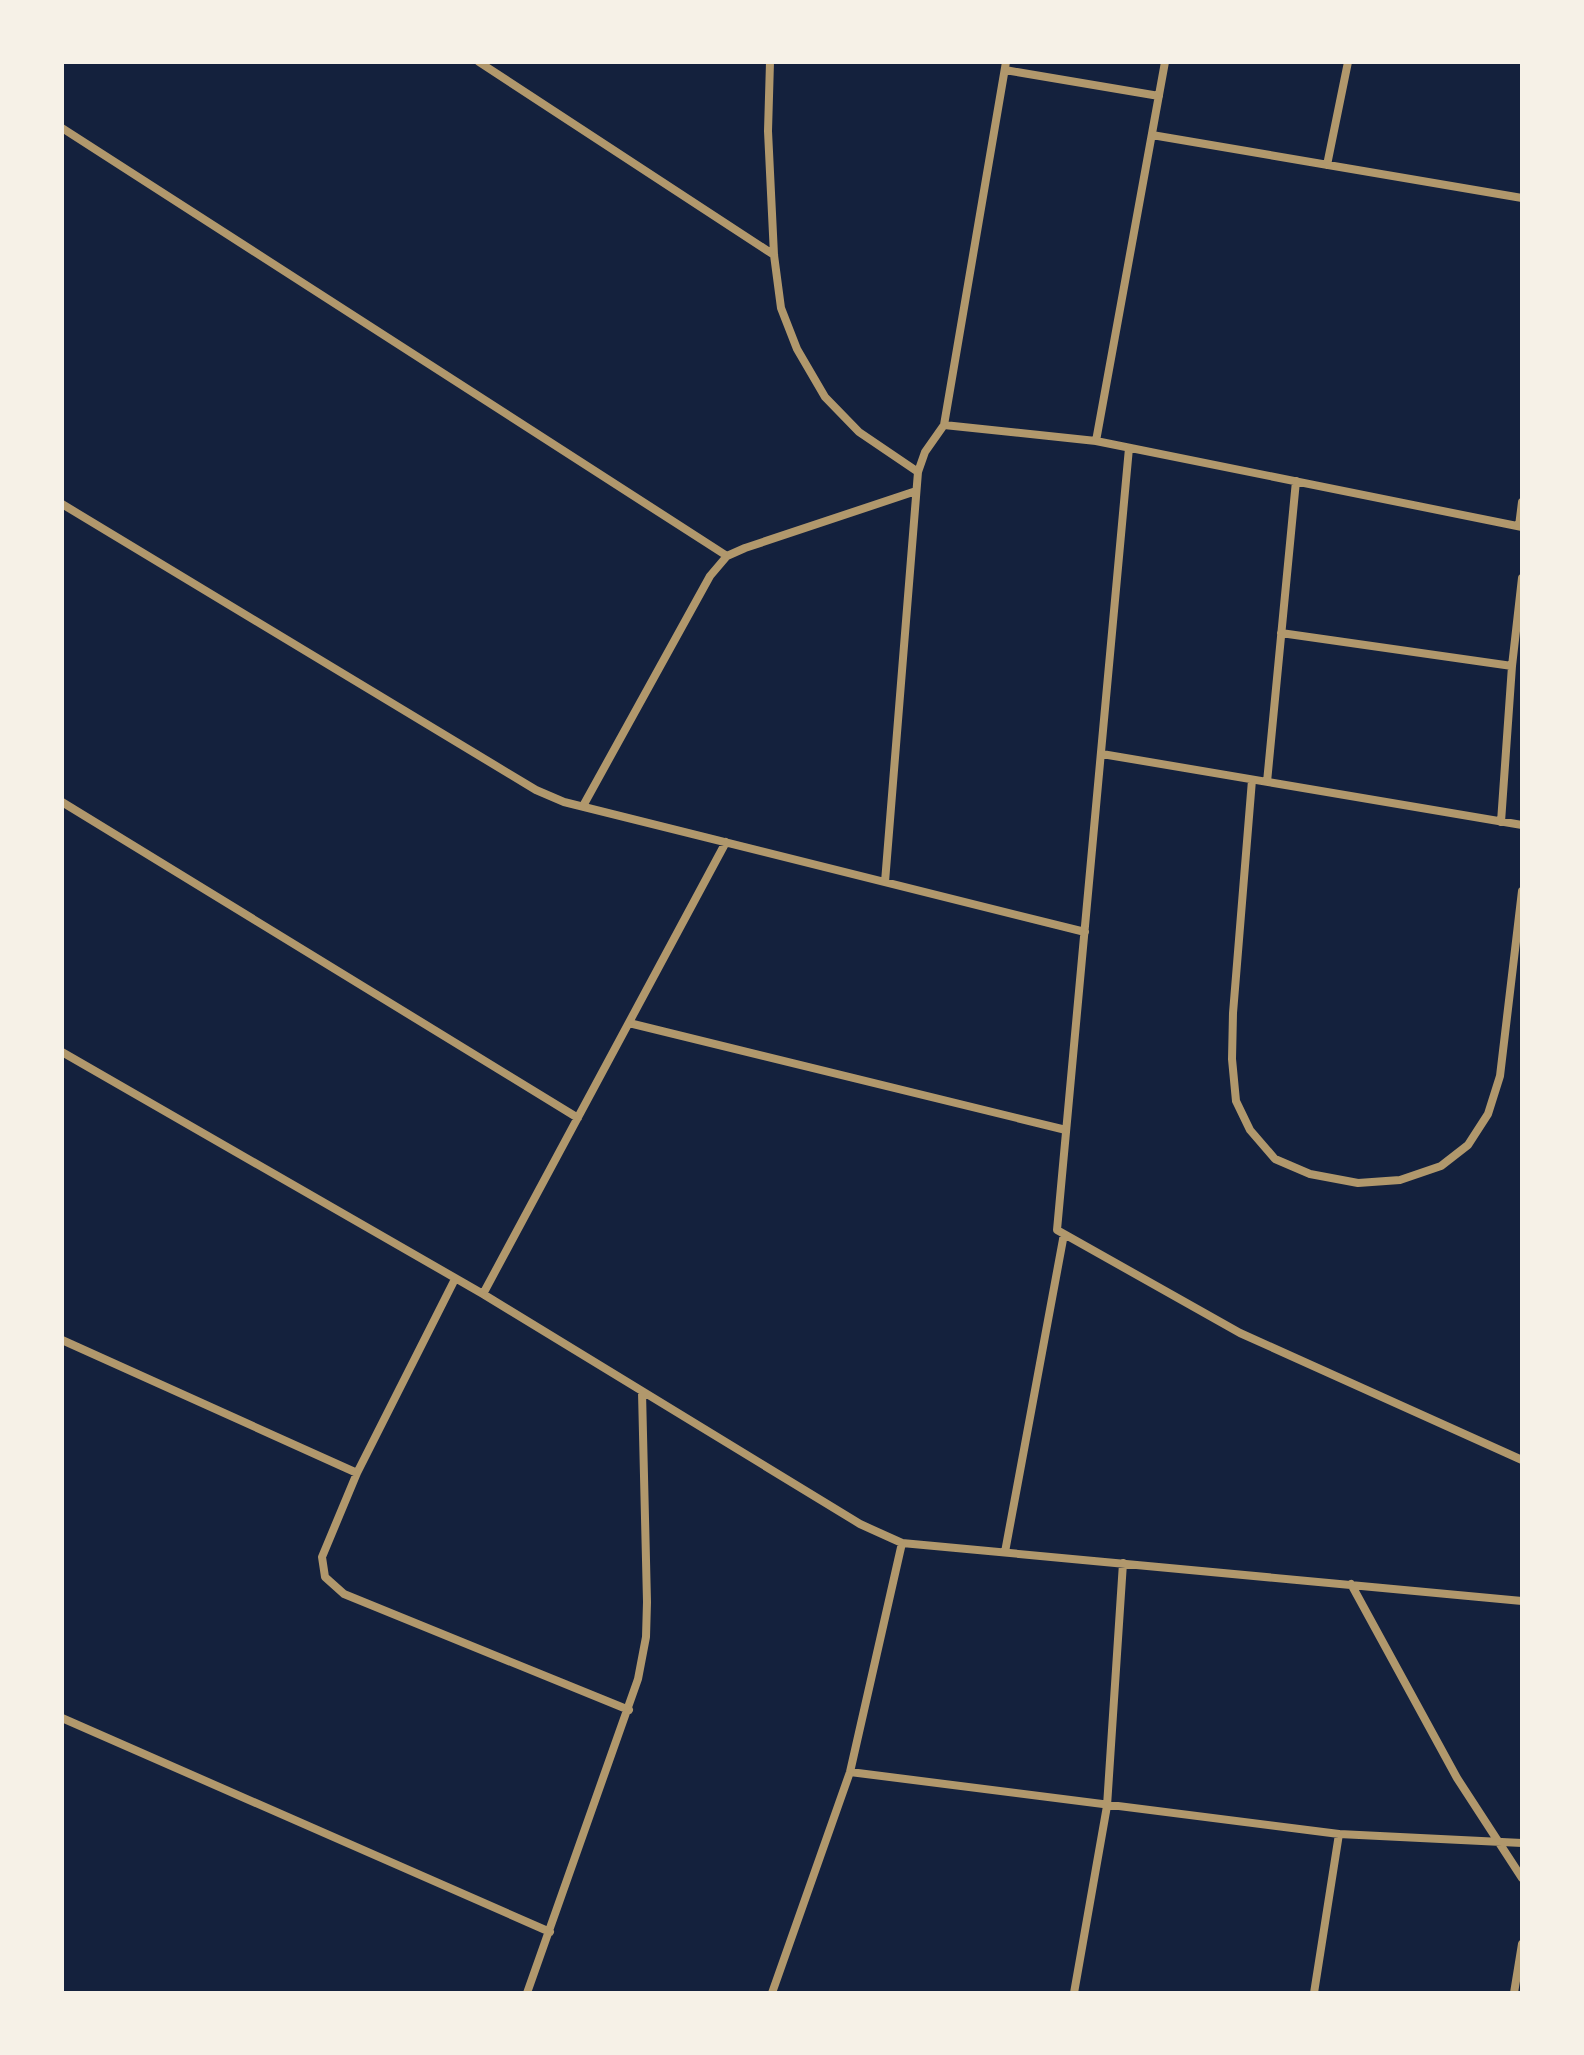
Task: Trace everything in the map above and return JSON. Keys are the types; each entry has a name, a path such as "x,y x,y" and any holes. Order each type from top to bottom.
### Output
{"street":[{"path":"479,62 774,255"},
{"path":"770,62 768,131 774,255 781,308 797,349 825,397 859,432 918,472"},
{"path":"1096,441 1165,62"},
{"path":"1327,165 1348,62"},
{"path":"885,882 918,472 925,452 944,425 1006,66 1159,96"},
{"path":"62,128 727,556"},
{"path":"1152,135 1522,198"},
{"path":"944,425 1096,441 1520,526 1522,502"},
{"path":"1129,448 1057,1230 1240,1333 1522,1460"},
{"path":"1267,782 1296,481"},
{"path":"583,806 710,576 727,556 916,491"},
{"path":"62,504 536,790 583,806 1085,932"},
{"path":"1501,822 1512,666 1522,578"},
{"path":"1281,633 1512,666"},
{"path":"1102,754 1522,825"},
{"path":"1252,780 1233,1013 1232,1059 1236,1101 1250,1130 1275,1159 1310,1174 1358,1183 1400,1180 1441,1166 1468,1145 1488,1114 1500,1076 1522,891"},
{"path":"62,802 578,1118"},
{"path":"483,1294 726,842"},
{"path":"629,1023 1066,1130"},
{"path":"62,1052 483,1294 860,1524 902,1543 1522,1601"},
{"path":"1005,1552 1064,1234"},
{"path":"455,1279 357,1473 322,1557 325,1577 344,1594 629,1710"},
{"path":"62,1340 357,1473"},
{"path":"527,1993 629,1710 646,1637 642,1392"},
{"path":"772,1993 850,1772 902,1543"},
{"path":"1074,1993 1107,1806 1123,1563"},
{"path":"1351,1584 1457,1778 1522,1878"},
{"path":"62,1718 550,1932"},
{"path":"850,1772 1339,1834 1522,1843"},
{"path":"1314,1993 1339,1834"},
{"path":"1514,1993 1522,1944"}]}
